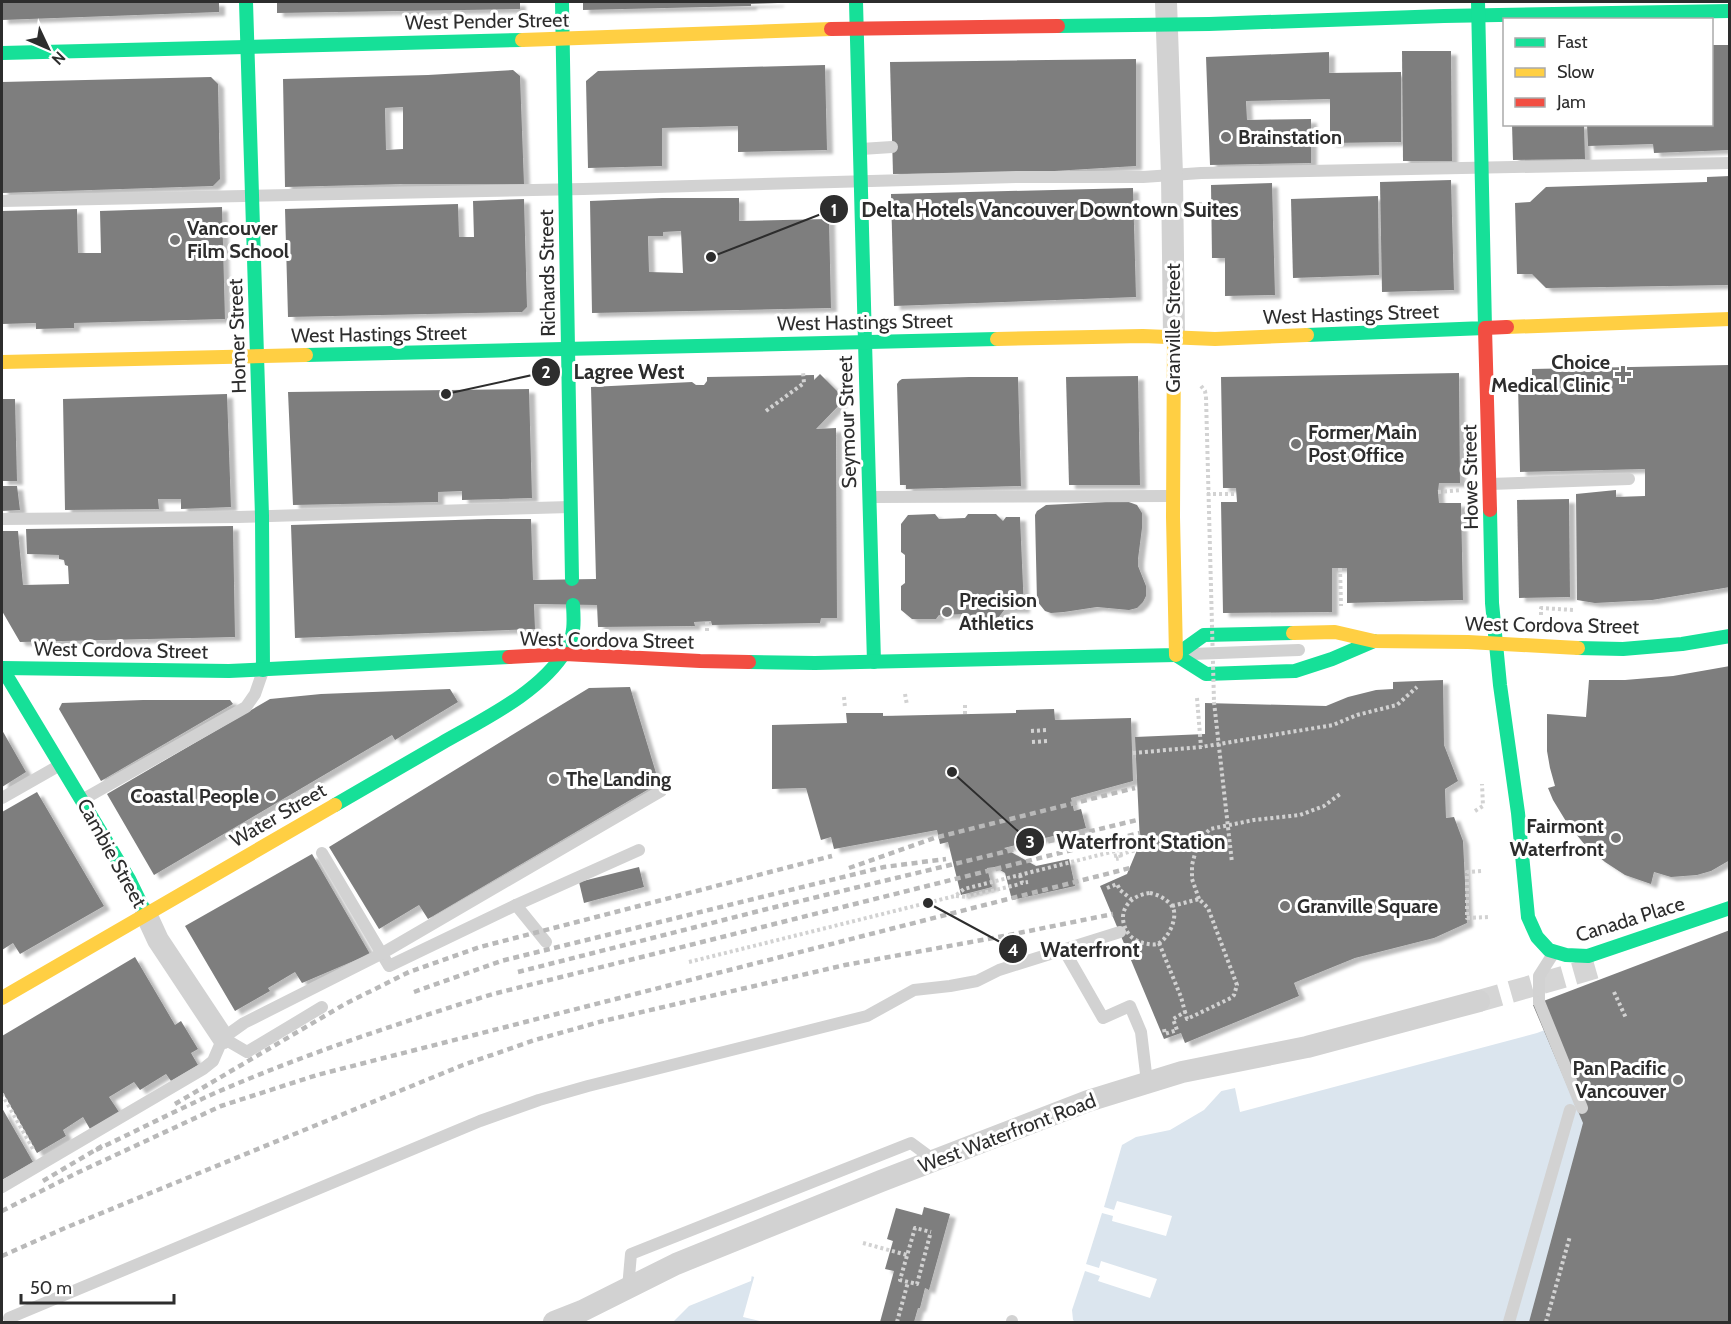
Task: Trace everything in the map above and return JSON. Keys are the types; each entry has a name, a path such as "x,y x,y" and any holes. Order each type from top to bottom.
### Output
{"main road":[{"name":"Homer Street","path":"246,2 262,516 263,670"},
{"name":"Richards Street","path":"562,2 572,579"},
{"name":"Seymour Street","path":"856,2 874,662"},
{"name":"Howe Street","path":"1478,2 1492,603 1495,643 1518,813 1528,917 1533,933 1549,949"},
{"name":"West Pender Street","path":"2,52 563,39 857,28 1167,25 1730,11"},
{"name":"West Hastings Street","path":"2,362 1143,336 1215,339 1730,319"},
{"name":"Granville Street","path":"1174,337 1173,517 1176,654"},
{"path":"565,654 573,632 573,605"},
{"name":"West Cordova Street","path":"2,668 229,671 565,654 815,663 1176,654 1204,634 1335,632 1374,641 1495,643 1623,649 1682,644 1730,636"},
{"name":"West Cordova Street","path":"1176,654 1206,674 1295,671 1332,659 1374,641"},
{"name":"Water Street","path":"2,998 522,695 530,690 565,654"},
{"name":"Cambie Street","path":"2,668 135,889 146,914"},
{"name":"Canada Place","path":"1549,949 1571,957 1588,956 1730,908"}],"street":[{"name":"Granville Street","path":"1166,2 1172,175 1174,337"},
{"name":"Cambie Street","path":"146,914 160,944 223,1038"},
{"name":"West Waterfront Road","path":"554,1323 676,1264 1062,1110 1147,1082 1215,1065 1307,1047 1479,1001"}],"lane":[{"path":"860,149 892,147"},
{"path":"2,201 1730,163"},
{"path":"1489,484 1629,479"},
{"path":"869,497 1174,496"},
{"path":"2,519 262,516 570,507"},
{"path":"1176,654 1299,650"},
{"path":"82,800 246,707 255,694 263,670"},
{"path":"2,798 61,764"},
{"path":"2,1187 203,1069 213,1060 223,1038 253,1018 381,954 661,791"},
{"path":"322,853 388,966 639,849"},
{"path":"516,905 546,942"},
{"path":"9,1318 480,1121 539,1100 867,1016 914,990 977,981 999,970 1120,932"},
{"path":"1509,1323 1576,1109 1539,1002 1539,976 1549,949"},
{"path":"1064,950 1103,1018 1130,1006 1141,1032 1147,1082"},
{"path":"223,1038 247,1053 322,1007"}],"path":[{"path":"766,411 804,383 803,372"},
{"path":"1201,386 1206,397 1214,702 1232,863"},
{"path":"1438,492 1462,490"},
{"path":"1207,495 1237,494"},
{"path":"1340,568 1341,614"},
{"path":"1541,615 1541,608 1574,610"},
{"path":"707,622 707,634"},
{"path":"1133,753 1201,747 1333,725 1358,715 1397,705 1417,687"},
{"path":"905,694 907,705"},
{"path":"844,696 844,708"},
{"path":"1197,698 1201,747"},
{"path":"964,705 965,714"},
{"path":"1031,730 1048,730"},
{"path":"1032,742 1049,741"},
{"path":"1475,811 1483,806 1482,784"},
{"path":"1159,944 1181,997 1187,1019 1231,998 1237,985 1208,908 1199,899 1192,879 1192,865 1198,842 1210,829 1254,820 1300,815 1324,806 1340,794"},
{"path":"1120,854 1201,832"},
{"path":"955,896 964,889 1119,850 1120,854"},
{"path":"1115,858 1121,858 1120,854"},
{"path":"1481,871 1467,872 1467,918 1489,917"},
{"path":"1020,875 1022,883 1028,882"},
{"path":"689,962 955,896 967,897 1020,884"},
{"path":"1107,888 1117,884 1120,890 1131,899"},
{"path":"1140,894 1156,894 1173,906 1174,917 1171,928 1159,944 1143,943 1129,936 1123,921 1126,907 1131,899 1140,894"},
{"path":"1173,906 1199,899"},
{"path":"1614,992 1626,1018"},
{"path":"1164,1029 1165,1035 1177,1030 1173,1019 1185,1012"},
{"path":"2,1094 33,1149"},
{"path":"915,1228 930,1234 916,1284 900,1280 908,1254 915,1228"},
{"path":"1546,1323 1570,1236"},
{"path":"863,1243 908,1254"},
{"path":"897,1323 908,1282"}],"shaded area":[{"path":"1729,960 1729,1322 1056,1322 1103,1142 1195,1097 1235,1088 1240,1112 1537,1033"},
{"path":"744,1274 912,1322 658,1322"}],"pier":[{"path":"1225,1087 1204,1110 1170,1130 1136,1137 1122,1145 1104,1207 1114,1210 1117,1201 1172,1216 1166,1236 1112,1221 1113,1216 1102,1213 1086,1264 1099,1268 1101,1261 1157,1279 1150,1298 1098,1281 1100,1276 1085,1271 1072,1310 1075,1322 1052,1322 1101,1140 1133,1123 1131,1115 1133,1112"},
{"path":"744,1271 752,1274 751,1281 689,1306 673,1322 655,1322 669,1304 699,1284"},
{"path":"755,1274 915,1322 764,1322 743,1317"}],"building":[{"path":"2,2 219,2 219,12 2,20"},
{"path":"277,2 520,2 520,9 277,13"},
{"path":"583,2 778,3 751,4 751,6 583,10"},
{"path":"1713,45 1730,45 1730,150 1654,153 1653,144 1588,146 1587,126 1713,126"},
{"path":"1402,51 1451,51 1452,161 1403,161"},
{"path":"1329,52 1329,73 1401,72 1401,142 1330,143 1330,99 1246,101 1247,120 1311,119 1311,163 1210,165 1206,57"},
{"path":"1136,59 1136,166 1038,172 893,174 890,62"},
{"path":"825,65 827,150 738,152 738,126 662,128 662,166 588,168 586,81 598,71"},
{"path":"513,70 520,76 524,184 285,187 283,79","holes":["403,107 403,149 386,150 385,108"]},
{"path":"211,77 218,84 220,179 213,186 2,193 2,82"},
{"path":"1512,126 1584,126 1585,159 1513,160"},
{"path":"1730,176 1730,285 1546,288 1532,274 1517,274 1515,203 1530,202 1546,187 1707,182 1707,177"},
{"path":"1451,180 1454,290 1382,292 1380,182"},
{"path":"1272,183 1275,295 1225,296 1225,258 1212,258 1211,185"},
{"path":"1133,188 1136,297 894,306 891,194"},
{"path":"1378,196 1379,275 1293,278 1291,199"},
{"path":"739,198 739,221 829,219 831,308 592,313 590,201","holes":["681,231 683,273 649,272 648,236 663,236 663,232"]},
{"path":"524,199 527,307 522,312 288,317 285,209 458,204 459,237 474,237 473,201"},
{"path":"222,207 225,319 74,323 74,328 36,329 36,323 2,324 2,211 77,209 78,253 101,253 100,211"},
{"path":"1729,365 1730,587 1652,600 1595,603 1577,600 1576,494 1616,490 1616,497 1645,496 1645,469 1520,472 1518,384 1532,384 1532,369"},
{"path":"1459,373 1460,483 1439,483 1438,492 1439,503 1461,503 1463,600 1347,603 1347,568 1332,568 1332,612 1223,613 1221,502 1237,502 1236,488 1223,488 1221,377"},
{"path":"820,374 845,399 816,429 836,428 837,618 821,618 820,623 712,625 711,621 694,622 695,626 598,627 597,605 534,604 535,629 295,638 291,525 531,519 533,580 596,579 591,387 692,382 696,385 704,385 707,377 814,375 814,380"},
{"path":"1138,376 1140,485 1069,485 1066,377"},
{"path":"1018,377 1021,486 906,489 906,485 900,485 897,384 902,379"},
{"path":"529,389 532,498 462,500 462,491 438,492 438,502 293,505 288,392"},
{"path":"227,394 231,507 181,509 181,499 158,499 159,509 65,510 63,399"},
{"path":"2,399 15,399 17,481 2,481"},
{"path":"2,486 17,486 20,510 2,511"},
{"path":"1569,499 1570,597 1519,598 1517,500"},
{"path":"1126,501 1137,505 1142,513 1138,566 1146,586 1146,596 1143,602 1137,608 1129,610 1097,607 1051,613 1045,611 1037,601 1035,515 1037,511 1046,505"},
{"path":"935,514 939,519 965,518 968,514 996,514 1003,521 1006,517 1020,517 1024,609 1005,609 998,618 973,618 969,614 939,615 936,619 912,619 901,610 901,586 905,583 905,555 901,552 901,524 908,515"},
{"path":"233,526 235,637 20,642 2,611 2,531 18,531 23,585 69,584 68,566 65,565 64,560 59,559 59,555 27,554 26,529"},
{"path":"1730,666 1730,860 1711,871 1697,875 1671,877 1654,872 1651,884 1625,875 1585,845 1567,823 1553,800 1548,788 1555,786 1547,751 1547,714 1586,717 1589,680 1673,676"},
{"path":"1443,680 1444,745 1458,781 1445,789 1446,818 1454,817 1463,841 1467,923 1434,938 1355,958 1296,982 1294,983 1299,996 1185,1043 1181,1033 1164,1039 1100,886 1127,874 1140,843 1135,737 1205,734 1205,703 1326,706 1348,697 1376,690 1393,689 1393,682"},
{"path":"630,687 659,783 428,919 419,905 379,929 329,847 589,688"},
{"path":"450,689 458,702 395,740 392,735 154,875 107,794 270,699 321,694"},
{"path":"230,700 233,704 101,781 59,709 62,703"},
{"path":"1054,709 1055,720 1131,718 1133,781 1071,798 1074,811 1081,809 1086,828 1004,848 1036,866 1069,859 1075,886 1012,900 1005,873 995,867 987,868 992,887 961,895 948,842 940,844 937,830 834,849 831,837 821,840 806,788 772,789 772,725 847,723 846,713 883,713 883,716 1016,713 1016,710"},
{"path":"2,730 26,772 2,787"},
{"path":"37,792 104,906 20,954 13,943 2,950 2,812"},
{"path":"312,854 370,954 302,983 295,972 268,988 270,991 235,1011 185,926"},
{"path":"639,867 644,887 584,903 579,882"},
{"path":"1730,930 1730,1322 1529,1322 1583,1123 1533,1005"},
{"path":"135,957 175,1025 181,1021 198,1049 191,1053 198,1065 171,1081 166,1074 140,1090 134,1082 109,1097 119,1112 90,1129 83,1117 63,1130 66,1136 37,1153 2,1091 2,1036"},
{"path":"2,1108 33,1162 2,1180"},
{"path":"924,1207 950,1214 929,1290 925,1288 914,1322 880,1322 894,1271 885,1269 893,1241 887,1239 896,1208 922,1215"}],"tunnel":[{"path":"1479,1001 1605,965"}],"railway":[{"path":"849,868 934,838 1135,788"},
{"path":"518,972 1137,820"},
{"path":"96,1150 215,1093 283,1065 493,994 1140,833"},
{"path":"175,1104 345,1004 409,972 480,947 832,856"},
{"path":"414,992 501,961 884,867 946,859"},
{"path":"2,1211 79,1172 221,1106 317,1075 1130,868"},
{"path":"2,1256 463,1065 535,1040 603,1021 845,965 1113,914"},
{"path":"43,1181 102,1146"}],"traffic: fast":[{"path":"246,2 262,516 263,670"},
{"path":"562,2 572,579"},
{"path":"856,2 865,342"},
{"path":"1307,335 1485,328 1478,2"},
{"path":"1058,26 1730,11"},
{"path":"2,53 522,40"},
{"path":"306,355 997,339"},
{"path":"865,342 874,662"},
{"path":"1490,510 1492,603 1500,685 1518,813 1528,917 1537,937 1549,950 1566,955 1588,956 1730,908"},
{"path":"335,805 527,692 542,679 566,650 573,628 573,605"},
{"path":"749,662 815,663 1176,655 1204,635 1293,633"},
{"path":"1578,648 1623,649 1682,644 1730,636"},
{"path":"1176,655 1206,674 1295,671 1332,659 1374,641"},
{"path":"2,668 229,671 509,657"},
{"path":"2,668 129,879 146,914"}],"traffic: slow":[{"path":"522,40 831,29"},
{"path":"1507,327 1730,319"},
{"path":"997,339 1143,336 1215,339 1307,335"},
{"path":"1174,337 1173,517 1176,655"},
{"path":"2,362 306,355"},
{"path":"1293,633 1335,632 1374,641 1468,642 1578,648"},
{"path":"2,998 335,805"}],"traffic: jam":[{"path":"831,29 1058,26"},
{"path":"1490,510 1485,328 1507,327"},
{"path":"509,657 565,654 749,662"}],"place":[{"name":"Brainstation","path":"1226,137"},
{"name":"Vancouver Film School","path":"175,240"},
{"name":"Delta Hotels Vancouver Downtown Suites","path":"711,257"},
{"name":"Choice Medical Clinic","path":"1623,374"},
{"name":"Lagree West","path":"446,394"},
{"name":"Former Main Post Office","path":"1296,444"},
{"name":"Precision Athletics","path":"947,612"},
{"name":"Waterfront Station","path":"952,772"},
{"name":"The Landing","path":"554,779"},
{"name":"Coastal People","path":"271,796"},
{"name":"Fairmont Waterfront","path":"1616,838"},
{"name":"Waterfront","path":"928,903"},
{"name":"Granville Square","path":"1285,906"},
{"name":"Pan Pacific Vancouver","path":"1678,1080"}]}
